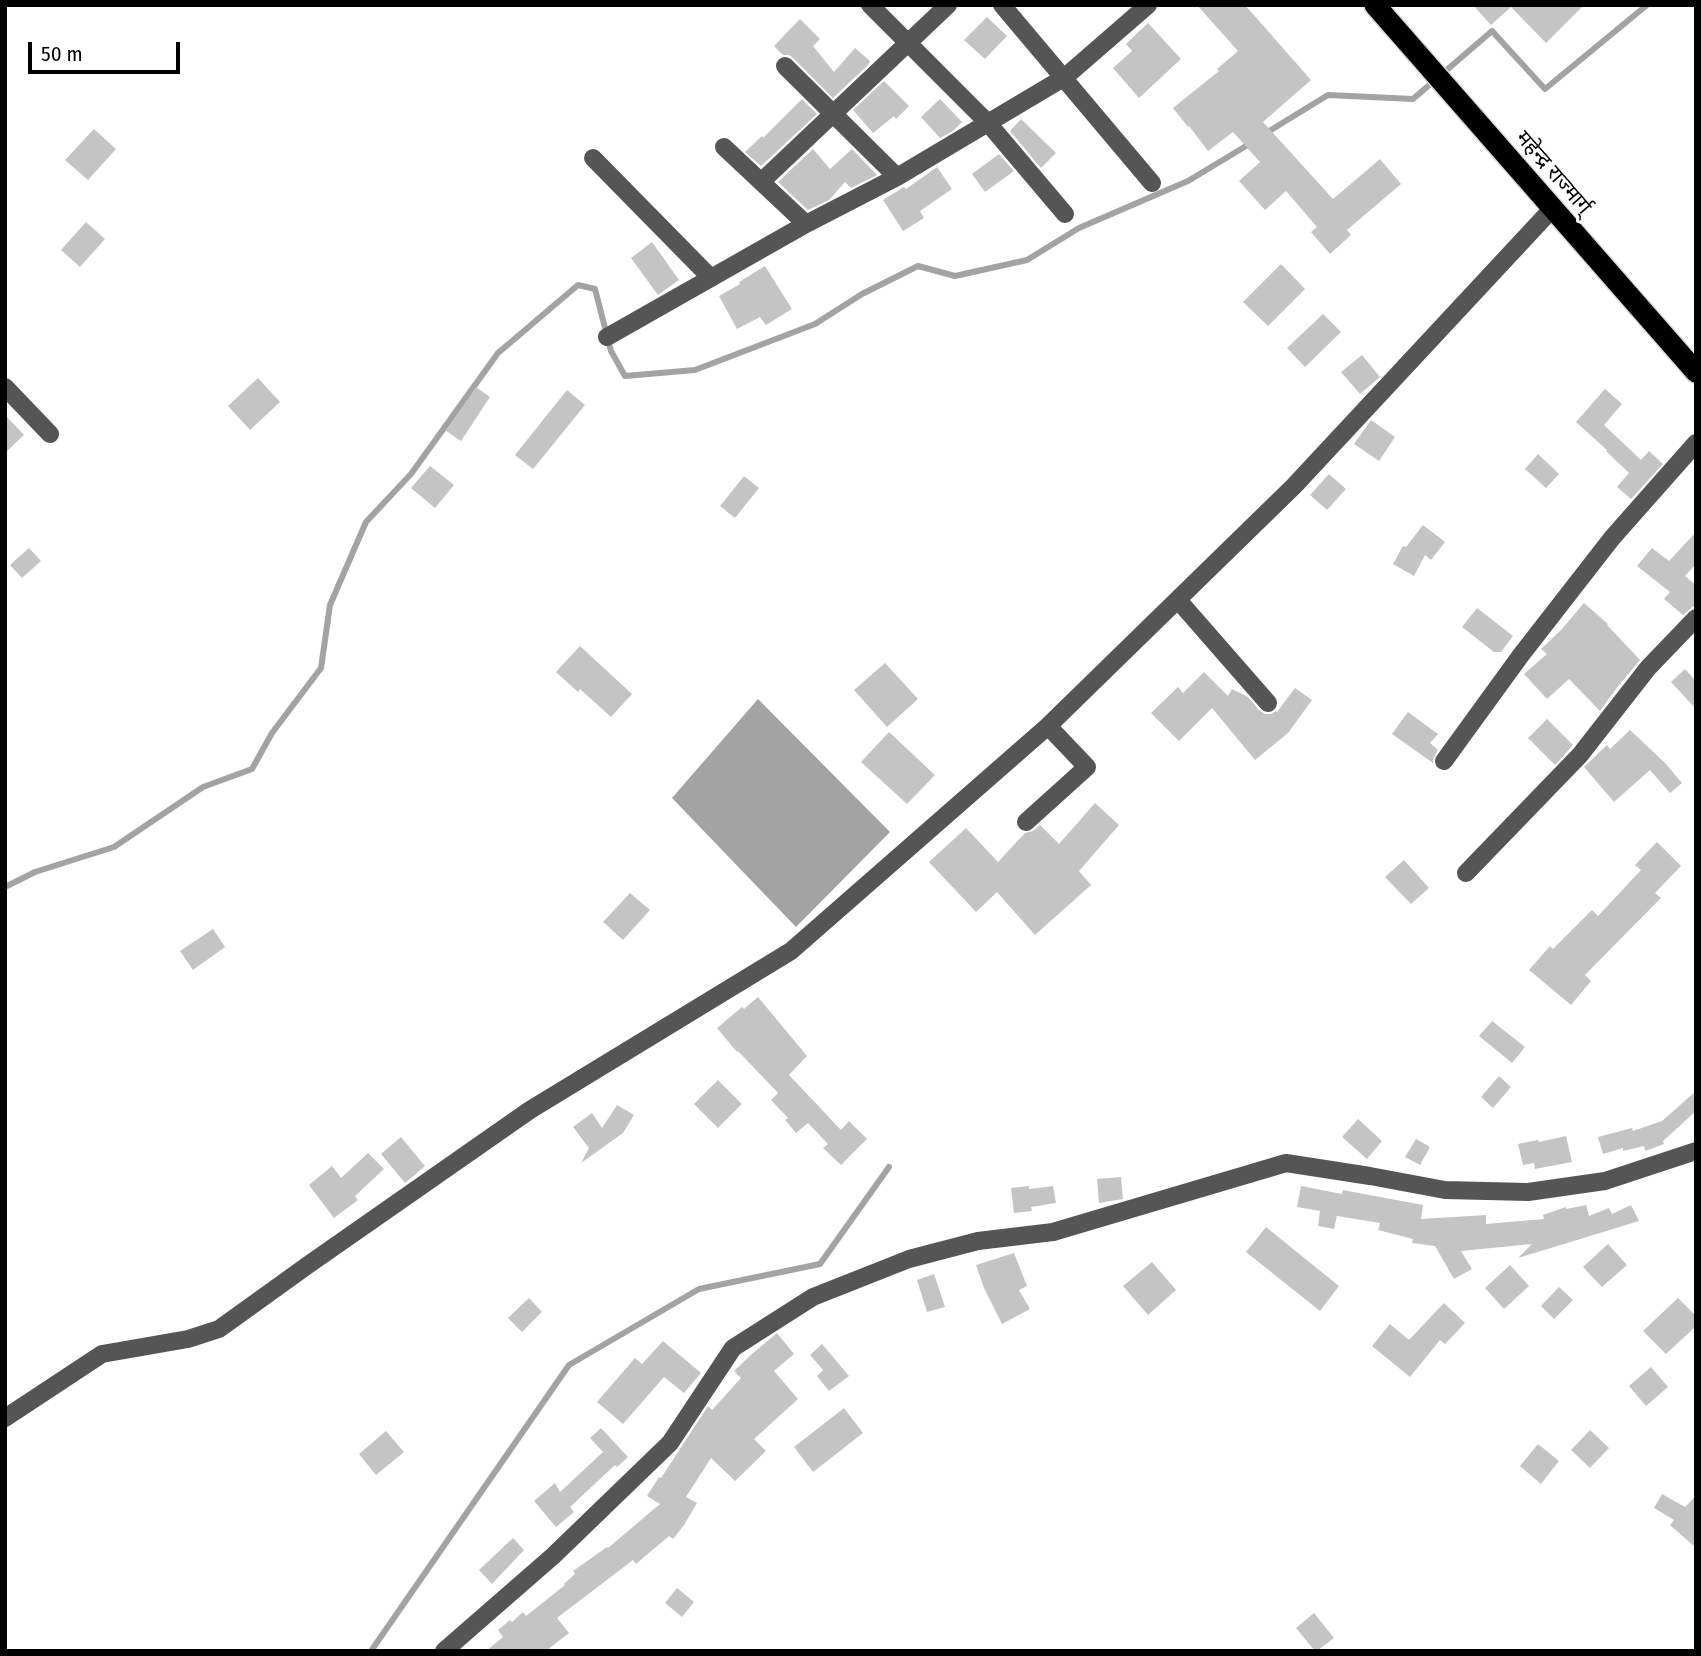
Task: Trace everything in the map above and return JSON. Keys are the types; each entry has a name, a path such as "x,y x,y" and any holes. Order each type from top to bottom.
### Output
{"highway":[{"name":"महेन्द्र राज्मार्ग्","path":"1375,5 1696,372"}],"street":[{"path":"870,5 988,123 1065,214"},
{"path":"761,182 948,5"},
{"path":"1002,5 1152,183"},
{"path":"607,337 806,224 897,177 1065,78 1148,5"},
{"path":"785,66 897,177"},
{"path":"724,147 806,224"},
{"path":"593,158 710,278"},
{"path":"5,1418 102,1354 188,1339 219,1329 530,1110 791,951 936,836 1294,486 1552,209"},
{"path":"5,387 50,434"},
{"path":"1444,761 1521,654 1604,549 1696,443"},
{"path":"1178,600 1268,703"},
{"path":"1466,873 1580,755 1648,668 1696,618"},
{"path":"1026,822 1087,767 1048,726"},
{"path":"444,1651 553,1556 670,1443 733,1348 813,1297 909,1259 978,1241 1053,1232 1286,1163 1445,1190 1528,1192 1605,1181 1696,1151"}],"shaded area":[{"path":"758,699 890,832 796,927 672,798"}],"building":[{"path":"1197,5 1245,5 1311,80 1263,122 1333,199 1380,159 1401,184 1347,230 1351,235 1330,254 1311,232 1317,227 1286,191 1265,210 1239,181 1260,162 1233,132 1208,151 1173,108 1219,71 1217,69 1238,51"},
{"path":"1473,5 1584,5 1546,43 1511,7 1491,25"},
{"path":"987,17 1007,36 985,59 964,40"},
{"path":"800,19 820,39 813,46 834,72 855,48 870,61 833,98 793,58 783,55 774,46"},
{"path":"1148,23 1181,59 1139,98 1113,68 1132,51 1126,44"},
{"path":"884,81 909,106 896,119 894,116 873,133 853,110"},
{"path":"802,99 817,114 761,166 745,152"},
{"path":"940,99 962,122 940,138 921,117"},
{"path":"1021,119 1056,153 1041,168 1010,131"},
{"path":"94,129 116,149 88,180 65,160"},
{"path":"813,149 830,169 852,149 877,175 851,188 845,182 829,200 808,210 778,182"},
{"path":"999,154 1014,171 985,192 972,174"},
{"path":"937,167 952,189 920,211 924,218 903,231 883,200 904,187 906,189"},
{"path":"86,222 105,239 80,267 61,250"},
{"path":"652,242 679,280 658,295 631,258"},
{"path":"1281,264 1305,289 1268,326 1243,302"},
{"path":"765,266 792,309 766,325 760,317 737,329 719,296"},
{"path":"1323,314 1341,332 1305,367 1287,348"},
{"path":"1362,355 1380,377 1360,394 1341,372"},
{"path":"258,378 280,402 250,430 228,406"},
{"path":"476,387 490,397 461,441 446,431"},
{"path":"1605,389 1622,404 1604,425 1641,460 1649,451 1663,464 1631,499 1617,487 1629,473 1576,422"},
{"path":"567,390 585,405 533,469 515,455"},
{"path":"5,415 24,435 5,453"},
{"path":"1371,420 1395,437 1379,461 1354,444"},
{"path":"1538,454 1559,474 1546,488 1525,469"},
{"path":"430,466 454,485 435,508 411,488"},
{"path":"1329,474 1346,489 1327,510 1310,495"},
{"path":"744,476 759,488 735,518 720,506"},
{"path":"1423,525 1445,542 1431,560 1425,555 1414,576 1393,564 1403,546 1406,547"},
{"path":"1696,532 1696,564 1685,576 1696,585 1696,604 1683,615 1664,599 1670,592 1637,566 1652,548 1669,561"},
{"path":"29,548 41,561 22,578 10,565"},
{"path":"1584,603 1608,624 1640,660 1600,711 1569,679 1547,699 1524,674 1547,654 1541,649"},
{"path":"1477,608 1513,636 1501,652 1494,652 1462,627"},
{"path":"580,646 632,694 611,717 556,672"},
{"path":"885,663 918,699 887,727 854,690"},
{"path":"1685,669 1696,681 1696,709 1671,682"},
{"path":"1204,672 1228,696 1232,689 1248,697 1265,714 1277,712 1295,688 1312,700 1288,733 1255,760 1212,708 1179,741 1151,713 1178,687 1183,693"},
{"path":"1408,712 1438,734 1430,743 1438,750 1433,763 1392,734"},
{"path":"1547,719 1573,745 1555,765 1528,738"},
{"path":"1630,730 1682,783 1670,793 1650,770 1614,802 1584,767 1607,745 1610,749"},
{"path":"889,732 935,775 907,804 861,762"},
{"path":"1095,803 1119,825 1079,871 1091,885 1035,935 997,892 976,912 929,862 966,828 998,862 1025,833 1040,825 1059,844"},
{"path":"1657,842 1681,866 1655,893 1661,898 1585,975 1591,981 1571,1005 1529,970 1550,946 1553,949 1592,910 1598,916 1641,870 1635,865"},
{"path":"1404,860 1429,888 1411,904 1385,877"},
{"path":"630,893 650,910 623,940 603,922"},
{"path":"213,929 225,947 193,970 180,951"},
{"path":"758,997 807,1056 789,1075 841,1130 849,1121 867,1139 841,1165 823,1148 828,1144 808,1123 796,1133 785,1120 788,1118 771,1100 778,1093 717,1028"},
{"path":"1492,1021 1525,1047 1512,1063 1479,1036"},
{"path":"1499,1076 1511,1087 1493,1108 1481,1097"},
{"path":"718,1080 742,1104 718,1128 694,1104"},
{"path":"1696,1091 1696,1111 1663,1141 1664,1144 1645,1151 1644,1146 1603,1154 1598,1137 1632,1128 1633,1131 1662,1121"},
{"path":"617,1105 634,1115 623,1133 581,1163 589,1148 573,1127 592,1113 602,1128"},
{"path":"1358,1119 1382,1141 1367,1159 1342,1137"},
{"path":"1566,1136 1572,1162 1535,1169 1534,1163 1523,1165 1518,1144"},
{"path":"401,1137 425,1166 405,1183 381,1154"},
{"path":"1416,1139 1430,1147 1420,1165 1405,1157"},
{"path":"368,1153 384,1169 355,1196 358,1200 334,1218 309,1185 332,1166 341,1178"},
{"path":"1121,1177 1123,1199 1099,1203 1097,1179"},
{"path":"1029,1186 1029,1189 1053,1186 1056,1203 1031,1207 1032,1211 1014,1213 1011,1188"},
{"path":"1301,1186 1342,1194 1343,1190 1423,1205 1421,1219 1486,1215 1486,1224 1544,1219 1543,1215 1566,1207 1586,1205 1589,1216 1609,1208 1612,1214 1631,1205 1639,1221 1518,1258 1532,1244 1461,1251 1472,1269 1454,1279 1435,1246 1412,1243 1413,1239 1378,1230 1380,1223 1337,1216 1334,1229 1318,1226 1320,1211 1297,1207"},
{"path":"1266,1227 1339,1286 1320,1311 1246,1252"},
{"path":"1608,1244 1627,1265 1602,1287 1583,1267"},
{"path":"1014,1253 1027,1286 1019,1290 1030,1309 1002,1324 976,1265"},
{"path":"1152,1262 1176,1290 1148,1315 1123,1286"},
{"path":"1510,1265 1529,1286 1504,1309 1485,1288"},
{"path":"934,1274 945,1307 927,1312 917,1280"},
{"path":"1559,1287 1573,1300 1554,1319 1541,1306"},
{"path":"529,1298 542,1312 522,1332 508,1318"},
{"path":"1678,1298 1696,1316 1696,1326 1666,1354 1643,1331"},
{"path":"1444,1303 1465,1323 1445,1344 1440,1340 1410,1377 1372,1346 1390,1324 1409,1340"},
{"path":"777,1333 794,1354 774,1371 798,1399 754,1439 766,1451 735,1481 711,1458 686,1497 697,1503 673,1539 669,1536 636,1564 633,1560 557,1618 569,1633 546,1651 486,1651 503,1637 498,1630 523,1612 526,1616 565,1585 575,1574 573,1571 608,1548 660,1504 647,1496 659,1477 661,1478 708,1406 712,1410 741,1378 734,1371"},
{"path":"663,1341 701,1373 684,1393 664,1377 623,1424 597,1402 635,1358 642,1364"},
{"path":"822,1344 849,1376 829,1391 817,1376 823,1370 810,1355"},
{"path":"1651,1367 1668,1387 1646,1406 1629,1386"},
{"path":"844,1408 863,1433 813,1472 794,1447"},
{"path":"601,1428 628,1457 617,1467 615,1465 570,1507 574,1512 556,1527 534,1501 555,1483 560,1492 603,1452 590,1438"},
{"path":"1590,1430 1609,1448 1590,1468 1571,1450"},
{"path":"386,1431 404,1452 376,1475 359,1454"},
{"path":"1538,1444 1559,1461 1541,1484 1520,1466"},
{"path":"1662,1494 1685,1507 1696,1496 1696,1548 1670,1525 1674,1520 1654,1508"},
{"path":"513,1538 524,1550 492,1584 479,1570"},
{"path":"677,1588 694,1602 682,1617 665,1603"},
{"path":"1314,1613 1334,1638 1317,1651 1296,1628"}],"waterway":[{"path":"1266,133 1328,95 1413,99 1492,31 1545,89 1647,5"},
{"path":"5,887 35,872 114,847 203,787 252,769 272,733 321,668 330,605 366,522 411,474 498,353 578,285 595,289 611,351 625,376 695,370 815,324 862,294 918,266 955,276 1027,260 1079,228 1188,181 1251,143"},
{"path":"371,1651 569,1365 699,1289 820,1264 889,1167"}]}
